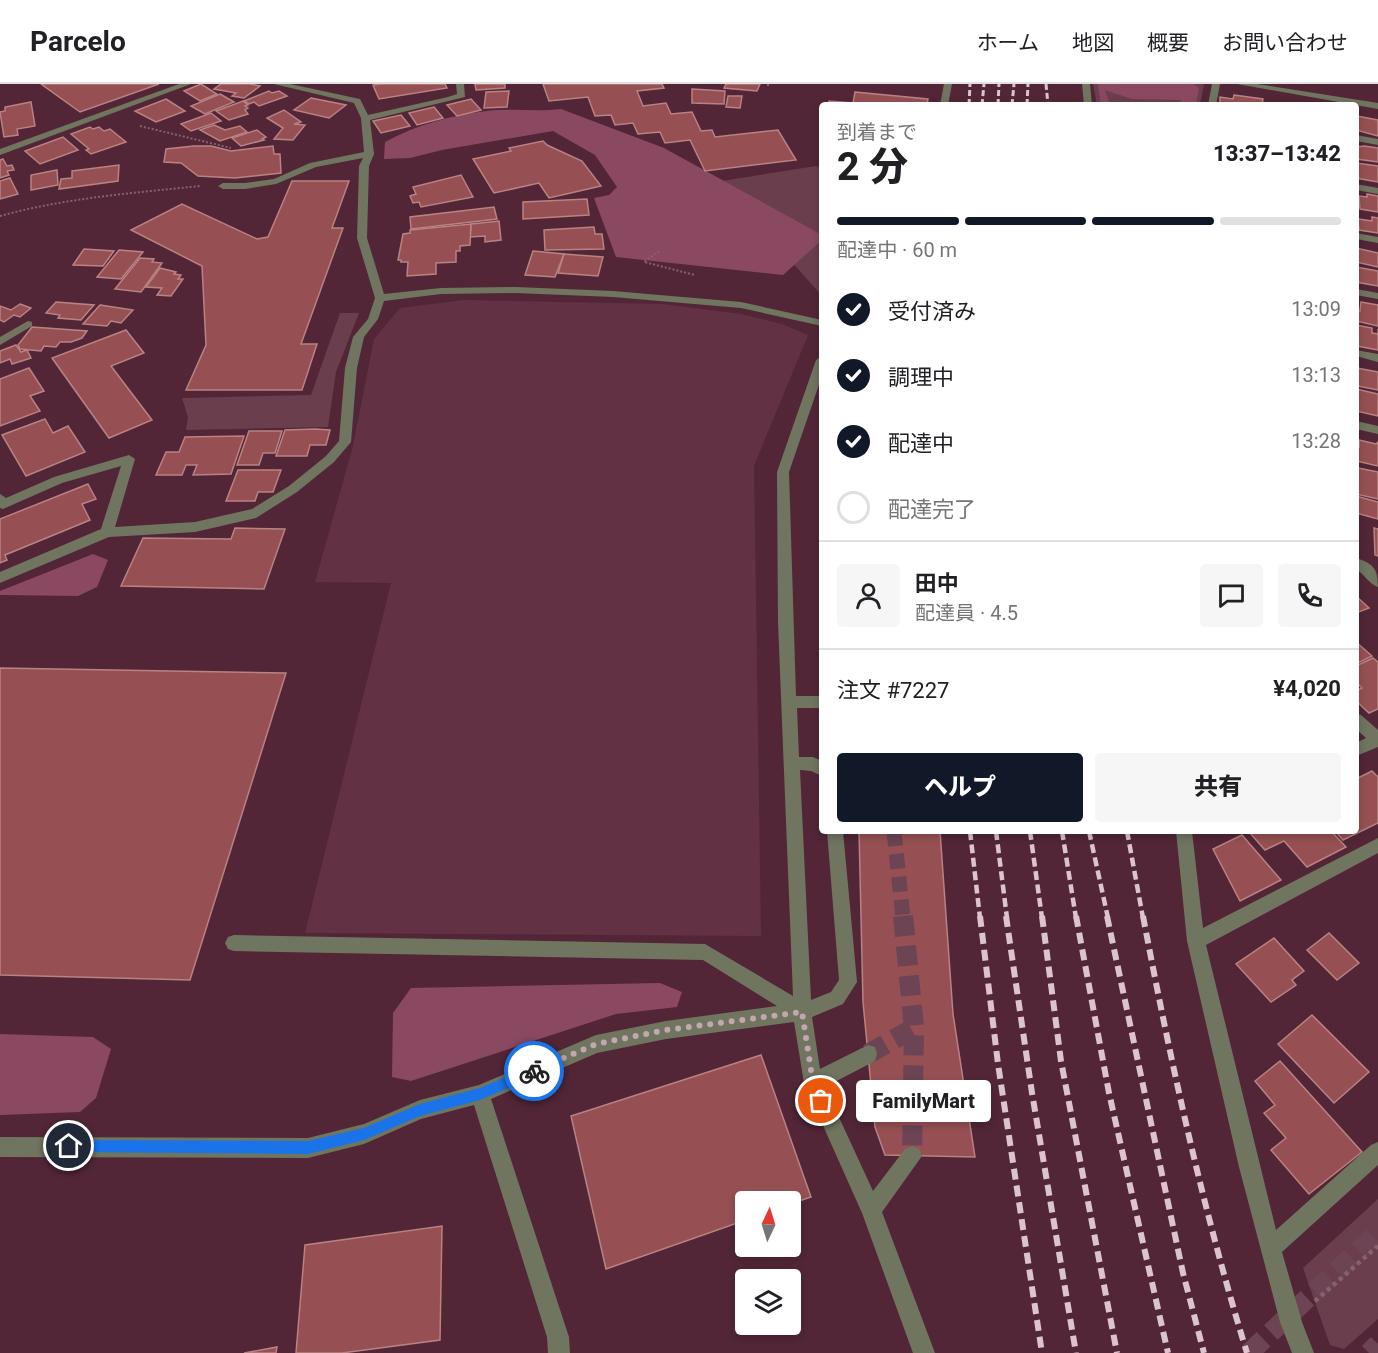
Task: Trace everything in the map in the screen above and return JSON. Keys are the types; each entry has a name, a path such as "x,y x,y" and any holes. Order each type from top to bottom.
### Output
{"street":[{"path":"0,152 187,84"},
{"path":"0,578 107,532 195,527 256,513 293,489 330,459 345,442 351,368 359,337 373,319 380,298 362,238 364,166 369,154 365,117 357,101 278,84"},
{"path":"365,117 462,95 460,84"},
{"path":"945,102 948,84"},
{"path":"1086,84 1088,102"},
{"path":"1213,102 1216,84"},
{"path":"1240,84 1341,102"},
{"path":"1359,104 1378,106"},
{"path":"1359,139 1378,142"},
{"path":"223,186 244,186 276,181 313,165 369,154"},
{"path":"1359,188 1378,191"},
{"path":"1359,237 1378,240"},
{"path":"380,298 441,291 484,290 613,294 741,305 819,322"},
{"path":"1359,293 1378,296"},
{"path":"0,342 28,324"},
{"path":"1359,354 1378,358"},
{"path":"819,369 783,471 785,622 802,1012 813,1083 871,1210 924,1353"},
{"path":"1359,426 1378,430"},
{"path":"1,503 58,480 129,459 107,532"},
{"path":"1359,565 1378,582"},
{"path":"789,702 819,702"},
{"path":"1359,722 1378,740 1359,749"},
{"path":"792,763 813,764 819,767"},
{"path":"0,1146 308,1148 364,1134 420,1110 480,1094 596,1044 666,1030 802,1012 837,998 848,982 835,834"},
{"path":"1185,834 1196,941 1249,1167 1291,1322 1303,1353"},
{"path":"1196,941 1378,845"},
{"path":"234,943 705,952 802,1012"},
{"path":"813,1083 868,1054"},
{"path":"480,1094 558,1337 559,1353"},
{"path":"1272,1248 1378,1152"},
{"path":"871,1210 912,1156"}],"path":[{"path":"102,115 231,148"},
{"path":"0,216 39,205 65,201 186,187 223,186"},
{"path":"659,251 644,262 704,278"},
{"path":"1291,1322 1378,1246"}],"shaded area":[{"path":"1093,84 1204,84 1201,102 1096,102"},
{"path":"1098,84 1193,84 1199,88 1197,102 1132,99 1105,90 1109,102 1101,102"},
{"path":"561,109 664,148 819,233 819,243 783,275 616,257 594,198 609,195 617,187 595,155 553,131 442,150 410,158 384,159 385,142 434,122 487,111"},
{"path":"819,167 819,293 762,228 703,184"},
{"path":"464,300 663,304 741,314 782,324 808,335 754,466 761,936 305,933 391,583 315,582 353,446 374,339 400,308"},
{"path":"340,313 359,313 336,372 328,427 186,430 188,417 182,398 311,395"},
{"path":"93,554 108,560 97,587 78,596 0,595 0,591"},
{"path":"660,983 682,992 677,1007 616,1014 411,1081 392,1077 393,1013 411,988"},
{"path":"0,1034 93,1037 111,1049 96,1098 80,1112 0,1115"},
{"path":"1378,1199 1378,1319 1344,1349 1330,1345 1303,1268"}],"building":[{"path":"41,84 159,84 80,112"},
{"path":"201,84 217,94 200,101 184,91"},
{"path":"221,84 260,86 244,98 232,96 236,93 214,89"},
{"path":"445,84 447,88 379,99 373,85"},
{"path":"475,84 505,84 505,88 476,90"},
{"path":"543,84 662,84 664,88 637,91 643,106 666,103 671,114 692,112 701,131 712,130 715,137 778,130 796,160 705,171 690,140 665,143 660,132 638,134 633,123 615,125 611,115 595,116 588,97 549,101"},
{"path":"726,84 760,84 757,91 724,88"},
{"path":"692,89 725,91 724,104 692,103"},
{"path":"269,91 272,93 279,91 287,96 259,106 254,102 249,104 244,101"},
{"path":"509,91 507,107 484,108 486,92"},
{"path":"855,92 928,99 928,102 853,102"},
{"path":"220,94 234,102 205,114 191,106"},
{"path":"1234,95 1263,99 1262,102 1220,102 1220,97 1233,99"},
{"path":"728,96 742,96 740,108 726,107"},
{"path":"311,98 346,105 329,118 294,110"},
{"path":"166,99 185,111 156,122 135,111"},
{"path":"471,99 481,110 457,116 447,105"},
{"path":"243,101 248,105 245,106 248,108 245,110 248,114 229,120 216,111"},
{"path":"31,102 35,126 17,129 18,135 4,137 0,112 5,111 5,107"},
{"path":"434,107 443,118 417,125 409,113"},
{"path":"284,110 301,122 294,124 305,125 293,140 274,139 283,128 267,118"},
{"path":"211,113 221,121 191,131 181,124"},
{"path":"401,115 410,126 381,133 373,121"},
{"path":"1359,116 1378,120 1378,136 1359,131"},
{"path":"214,125 225,130 240,126 247,132 220,141 200,130"},
{"path":"90,127 93,129 99,127 104,131 110,129 126,142 91,154 86,150 89,149 71,134"},
{"path":"257,130 266,137 262,139 264,140 241,146 232,138"},
{"path":"63,137 78,150 40,164 25,151"},
{"path":"543,141 582,161 601,186 549,198 539,183 494,193 473,159"},
{"path":"211,146 231,151 273,146 274,154 280,154 281,173 235,178 198,176 181,163 164,162 166,149"},
{"path":"1359,147 1378,148 1378,162 1359,159"},
{"path":"3,159 7,166 12,165 14,170 7,171 9,175 0,178 0,160"},
{"path":"1359,163 1378,166 1378,182 1359,179"},
{"path":"119,165 118,181 59,189 61,179 72,178 72,171"},
{"path":"57,170 58,185 31,190 31,175"},
{"path":"461,175 473,197 421,207 419,202 413,203 410,196 416,194 413,187"},
{"path":"10,178 18,194 0,199 0,181"},
{"path":"292,181 349,181 332,228 343,228 301,344 317,344 302,390 186,390 206,345 202,266 131,230 182,204 257,239 268,237"},
{"path":"1367,194 1378,196 1378,212 1360,209 1359,196 1367,197"},
{"path":"587,199 589,215 523,219 523,202"},
{"path":"494,207 497,219 411,229 410,217"},
{"path":"1372,217 1378,218 1378,233 1359,230 1359,219 1372,221"},
{"path":"499,221 501,240 485,242 485,236 470,237 471,224"},
{"path":"471,224 470,245 460,246 460,251 456,251 456,262 436,263 436,274 407,276 408,262 398,260 403,234 410,233 410,230"},
{"path":"594,227 595,234 602,234 604,249 545,250 544,230"},
{"path":"84,249 114,251 103,266 73,265"},
{"path":"1359,249 1378,253 1378,267 1359,263"},
{"path":"119,250 143,252 121,279 97,277"},
{"path":"533,251 564,254 555,277 525,275"},
{"path":"564,254 603,257 598,276 558,273"},
{"path":"140,258 154,259 152,262 162,263 141,292 115,289"},
{"path":"160,268 176,272 174,274 181,275 178,279 183,279 171,296 157,295 162,288 146,287"},
{"path":"1359,268 1378,271 1378,286 1359,283"},
{"path":"56,302 94,305 81,320 58,318 60,315 46,313"},
{"path":"1361,302 1378,305 1378,326 1359,322"},
{"path":"20,304 31,308 20,317 14,315 4,322 0,320 0,306 11,310"},
{"path":"100,305 133,310 121,323 111,321 107,326 83,324"},
{"path":"1359,326 1372,328 1372,333 1378,334 1378,350 1359,346"},
{"path":"32,327 87,331 82,338 71,342 60,342 56,347 44,346 41,351 20,349 18,345"},
{"path":"126,330 144,353 111,366 152,420 109,438 52,358"},
{"path":"16,345 21,352 27,350 31,358 12,364 10,359 0,363 0,351"},
{"path":"29,368 44,391 30,396 40,411 0,426 0,379"},
{"path":"1359,368 1378,372 1378,390 1359,386"},
{"path":"1359,390 1378,394 1378,416 1359,412"},
{"path":"45,419 53,433 68,426 85,452 26,476 2,435"},
{"path":"285,430 330,430 326,445 310,445 307,456 276,456"},
{"path":"249,431 282,431 275,453 263,453 259,465 237,465"},
{"path":"244,436 231,474 193,475 197,465 186,465 182,475 156,475 166,452 179,452 185,437"},
{"path":"1359,440 1376,444 1378,442 1378,466 1359,462"},
{"path":"1359,468 1378,472 1378,499 1359,495"},
{"path":"238,470 281,470 273,492 258,492 255,501 226,501"},
{"path":"88,484 96,499 82,504 90,520 5,555 7,560 0,563 0,519"},
{"path":"1359,497 1378,502 1378,519 1359,514"},
{"path":"235,528 285,529 264,589 121,586 143,538 231,539"},
{"path":"1374,528 1378,529 1378,556 1375,555"},
{"path":"1359,599 1369,608 1359,612"},
{"path":"1359,645 1372,656 1359,662"},
{"path":"1373,658 1378,662 1378,709 1369,713 1359,704 1359,690 1362,688 1359,685 1359,665"},
{"path":"0,668 286,673 190,980 0,975"},
{"path":"1372,771 1378,777 1378,823 1359,832 1359,778"},
{"path":"859,834 940,834 953,1014 975,1157 885,1155 875,1127 863,1002"},
{"path":"1251,834 1334,834 1346,847 1307,867 1284,841 1265,850"},
{"path":"1338,834 1355,834 1343,840"},
{"path":"1242,835 1281,880 1240,901 1213,849"},
{"path":"1329,933 1359,963 1337,980 1307,950"},
{"path":"1274,938 1304,971 1292,980 1296,985 1271,1002 1236,964"},
{"path":"1312,1015 1369,1072 1334,1103 1278,1044"},
{"path":"761,1055 811,1197 801,1200 801,1191 735,1191 735,1224 606,1269 571,1116"},
{"path":"1280,1061 1362,1152 1309,1194 1271,1150 1286,1138 1264,1113 1275,1105 1255,1081"},
{"path":"442,1226 440,1340 342,1353 296,1353 305,1245"},
{"path":"277,1347 276,1353 244,1353"}],"tunnel":[{"path":"894,834 903,918"},
{"path":"903,916 914,1028"},
{"path":"868,1054 914,1028"},
{"path":"912,1156 914,1028"},
{"path":"1249,1353 1378,1232"},
{"path":"1369,1353 1378,1344"}],"railway":[{"path":"969,102 970,84"},
{"path":"982,102 984,84"},
{"path":"998,102 999,84"},
{"path":"1012,102 1014,84"},
{"path":"1027,102 1028,84"},
{"path":"1046,84 1048,102"},
{"path":"970,834 980,918"},
{"path":"996,834 1007,918"},
{"path":"1030,834 1042,918"},
{"path":"1062,834 1076,918"},
{"path":"1090,834 1108,918"},
{"path":"1128,834 1143,918"},
{"path":"980,916 998,1064 1042,1353"},
{"path":"1006,916 1032,1093 1076,1353"},
{"path":"1042,916 1061,1061 1117,1353"},
{"path":"1076,916 1109,1093 1168,1353"},
{"path":"1107,916 1183,1273 1204,1353"},
{"path":"1143,916 1189,1136 1216,1245 1247,1353"}],"way so far":[{"path":"534,1071 596,1044 666,1030 802,1012 813,1083 821,1101"}],"place":[{"name":"FamilyMart","path":"821,1101"}],"route":[{"path":"69,1146 308,1148 364,1134 420,1110 480,1094 534,1071"}]}
